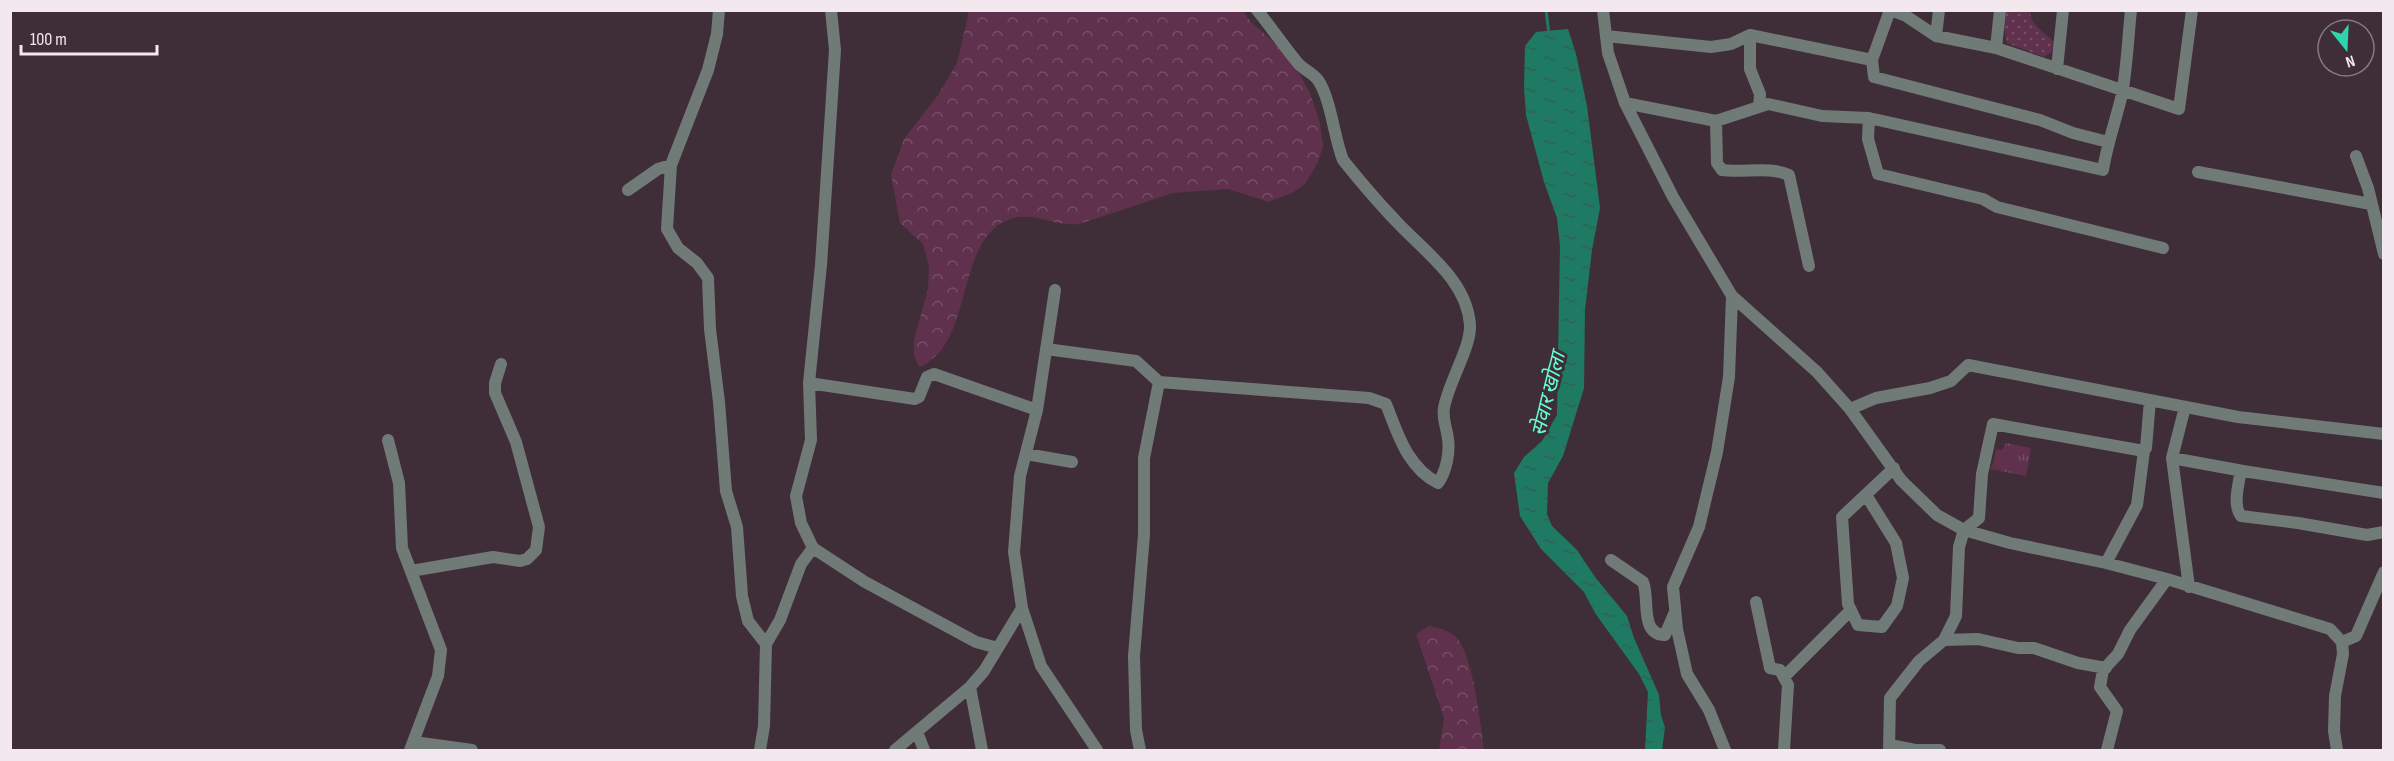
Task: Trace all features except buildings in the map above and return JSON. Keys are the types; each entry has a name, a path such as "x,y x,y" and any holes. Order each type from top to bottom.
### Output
{"street":[{"path":"719,10 717,34 708,70 671,165 667,229 678,248 697,263 708,278 710,329 726,491 737,527 742,596 748,621 766,644"},
{"path":"831,10 835,50 821,265 809,383 811,440 796,496 801,523 813,548 865,582 976,642 998,648"},
{"path":"1046,349 1136,361 1160,382 1369,398 1386,404 1405,453 1432,480 1438,483 1444,475 1449,449 1443,420 1444,408 1454,374 1469,339 1470,324 1462,299 1441,265 1395,220 1343,160 1338,149 1336,131 1318,81 1298,64 1277,33 1257,10"},
{"path":"1603,10 1608,53 1625,103 1673,197 1732,296 1816,372 1850,409 1901,480 1937,515 1964,530 2010,543 2106,563 2167,579 2330,629 2342,642 2343,654 2335,696 2334,731 2337,750"},
{"path":"2108,142 2073,133 2040,120 1874,77 1872,60 1890,10 1906,16 1936,36 1996,48 2179,109 2192,10"},
{"path":"1936,36 1939,10"},
{"path":"1996,48 2000,10"},
{"path":"2057,69 2063,10"},
{"path":"1625,103 1716,121 1768,104 1822,116 1869,118 2103,170 2108,142 2123,90 2131,10"},
{"path":"1606,36 1711,47 1731,44 1750,35 1872,60"},
{"path":"1750,35 1750,69 1760,93 1759,107"},
{"path":"1869,118 1868,139 1878,174 1983,199 1997,207 2163,248"},
{"path":"1716,121 1717,162 1722,170 1781,171 1789,175 1809,266"},
{"path":"2356,156 2384,254"},
{"path":"628,190 658,169 671,165"},
{"path":"2198,172 2371,204"},
{"path":"1055,290 1037,410 1020,477 1014,552 1022,608 1041,666 1097,750"},
{"path":"1725,750 1709,710 1687,674 1675,612 1673,587 1699,527 1717,452 1729,377 1732,296"},
{"path":"411,571 493,557 520,561 527,559 536,550 539,527 516,442 495,393 495,383 501,364"},
{"path":"1850,409 1876,398 1951,381 1968,365 2238,417 2384,434"},
{"path":"809,383 915,399 919,397 927,377 934,374 1037,410"},
{"path":"1140,750 1136,730 1134,656 1143,535 1144,458 1160,382"},
{"path":"2106,563 2137,505 2146,448 2150,400"},
{"path":"2185,407 2172,458 2189,587"},
{"path":"1940,750 1890,748 1890,698 1919,661 1944,640 1956,616 1959,547 1964,530 1979,518 1982,474 1993,424 2144,451"},
{"path":"388,440 399,483 402,548 441,650 438,676 412,746 472,750"},
{"path":"1026,454 1072,462"},
{"path":"2172,458 2384,492"},
{"path":"1866,495 1896,543 1903,578 1897,606 1882,627 1858,625 1848,604 1842,517 1894,468"},
{"path":"2243,471 2240,475 2236,504 2241,516 2367,535 2384,532"},
{"path":"760,750 764,726 766,644 780,620 801,564 813,548"},
{"path":"1611,560 1643,582 1646,613 1651,628 1665,635 1675,612"},
{"path":"2342,642 2356,636 2384,572"},
{"path":"2107,750 2117,711 2100,687 2106,668 2118,654 2130,630 2167,579"},
{"path":"1756,602 1770,668 1780,670 1788,685 1784,750"},
{"path":"895,750 970,687 998,648 1022,608"},
{"path":"1785,676 1851,610"},
{"path":"1944,640 1978,639 2018,648 2034,648 2078,663 2106,668"},
{"path":"970,687 982,750"},
{"path":"917,732 924,750"}],"green space":[{"path":"969,11 1243,11 1250,21 1278,46 1298,71 1310,93 1320,123 1323,147 1318,162 1305,184 1292,193 1269,202 1228,189 1173,193 1079,224 1027,217 1010,219 992,230 980,247 949,338 937,355 919,367 914,355 914,340 928,289 929,266 923,244 900,223 891,175 904,139 938,95 957,63"},
{"path":"2004,11 2030,11 2035,24 2054,42 2052,52 2044,57 2007,43 2003,22"},
{"path":"2006,443 2031,448 2026,476 1990,469 1996,449 2002,450"},
{"path":"1429,626 1455,636 1467,657 1475,690 1484,750 1439,750 1444,718 1416,634"}],"water":[{"path":"1568,29 1587,106 1600,208 1592,250 1585,310 1584,388 1563,456 1548,483 1547,514 1552,526 1577,550 1595,577 1627,616 1659,695 1665,728 1662,750 1645,750 1648,692 1639,674 1595,613 1584,592 1541,549 1520,516 1514,473 1524,457 1542,441 1557,415 1560,246 1557,218 1544,182 1526,115 1525,46 1536,32"}],"waterway":[{"name":"सेवार खोला","path":"1546,10 1549,34"}]}
